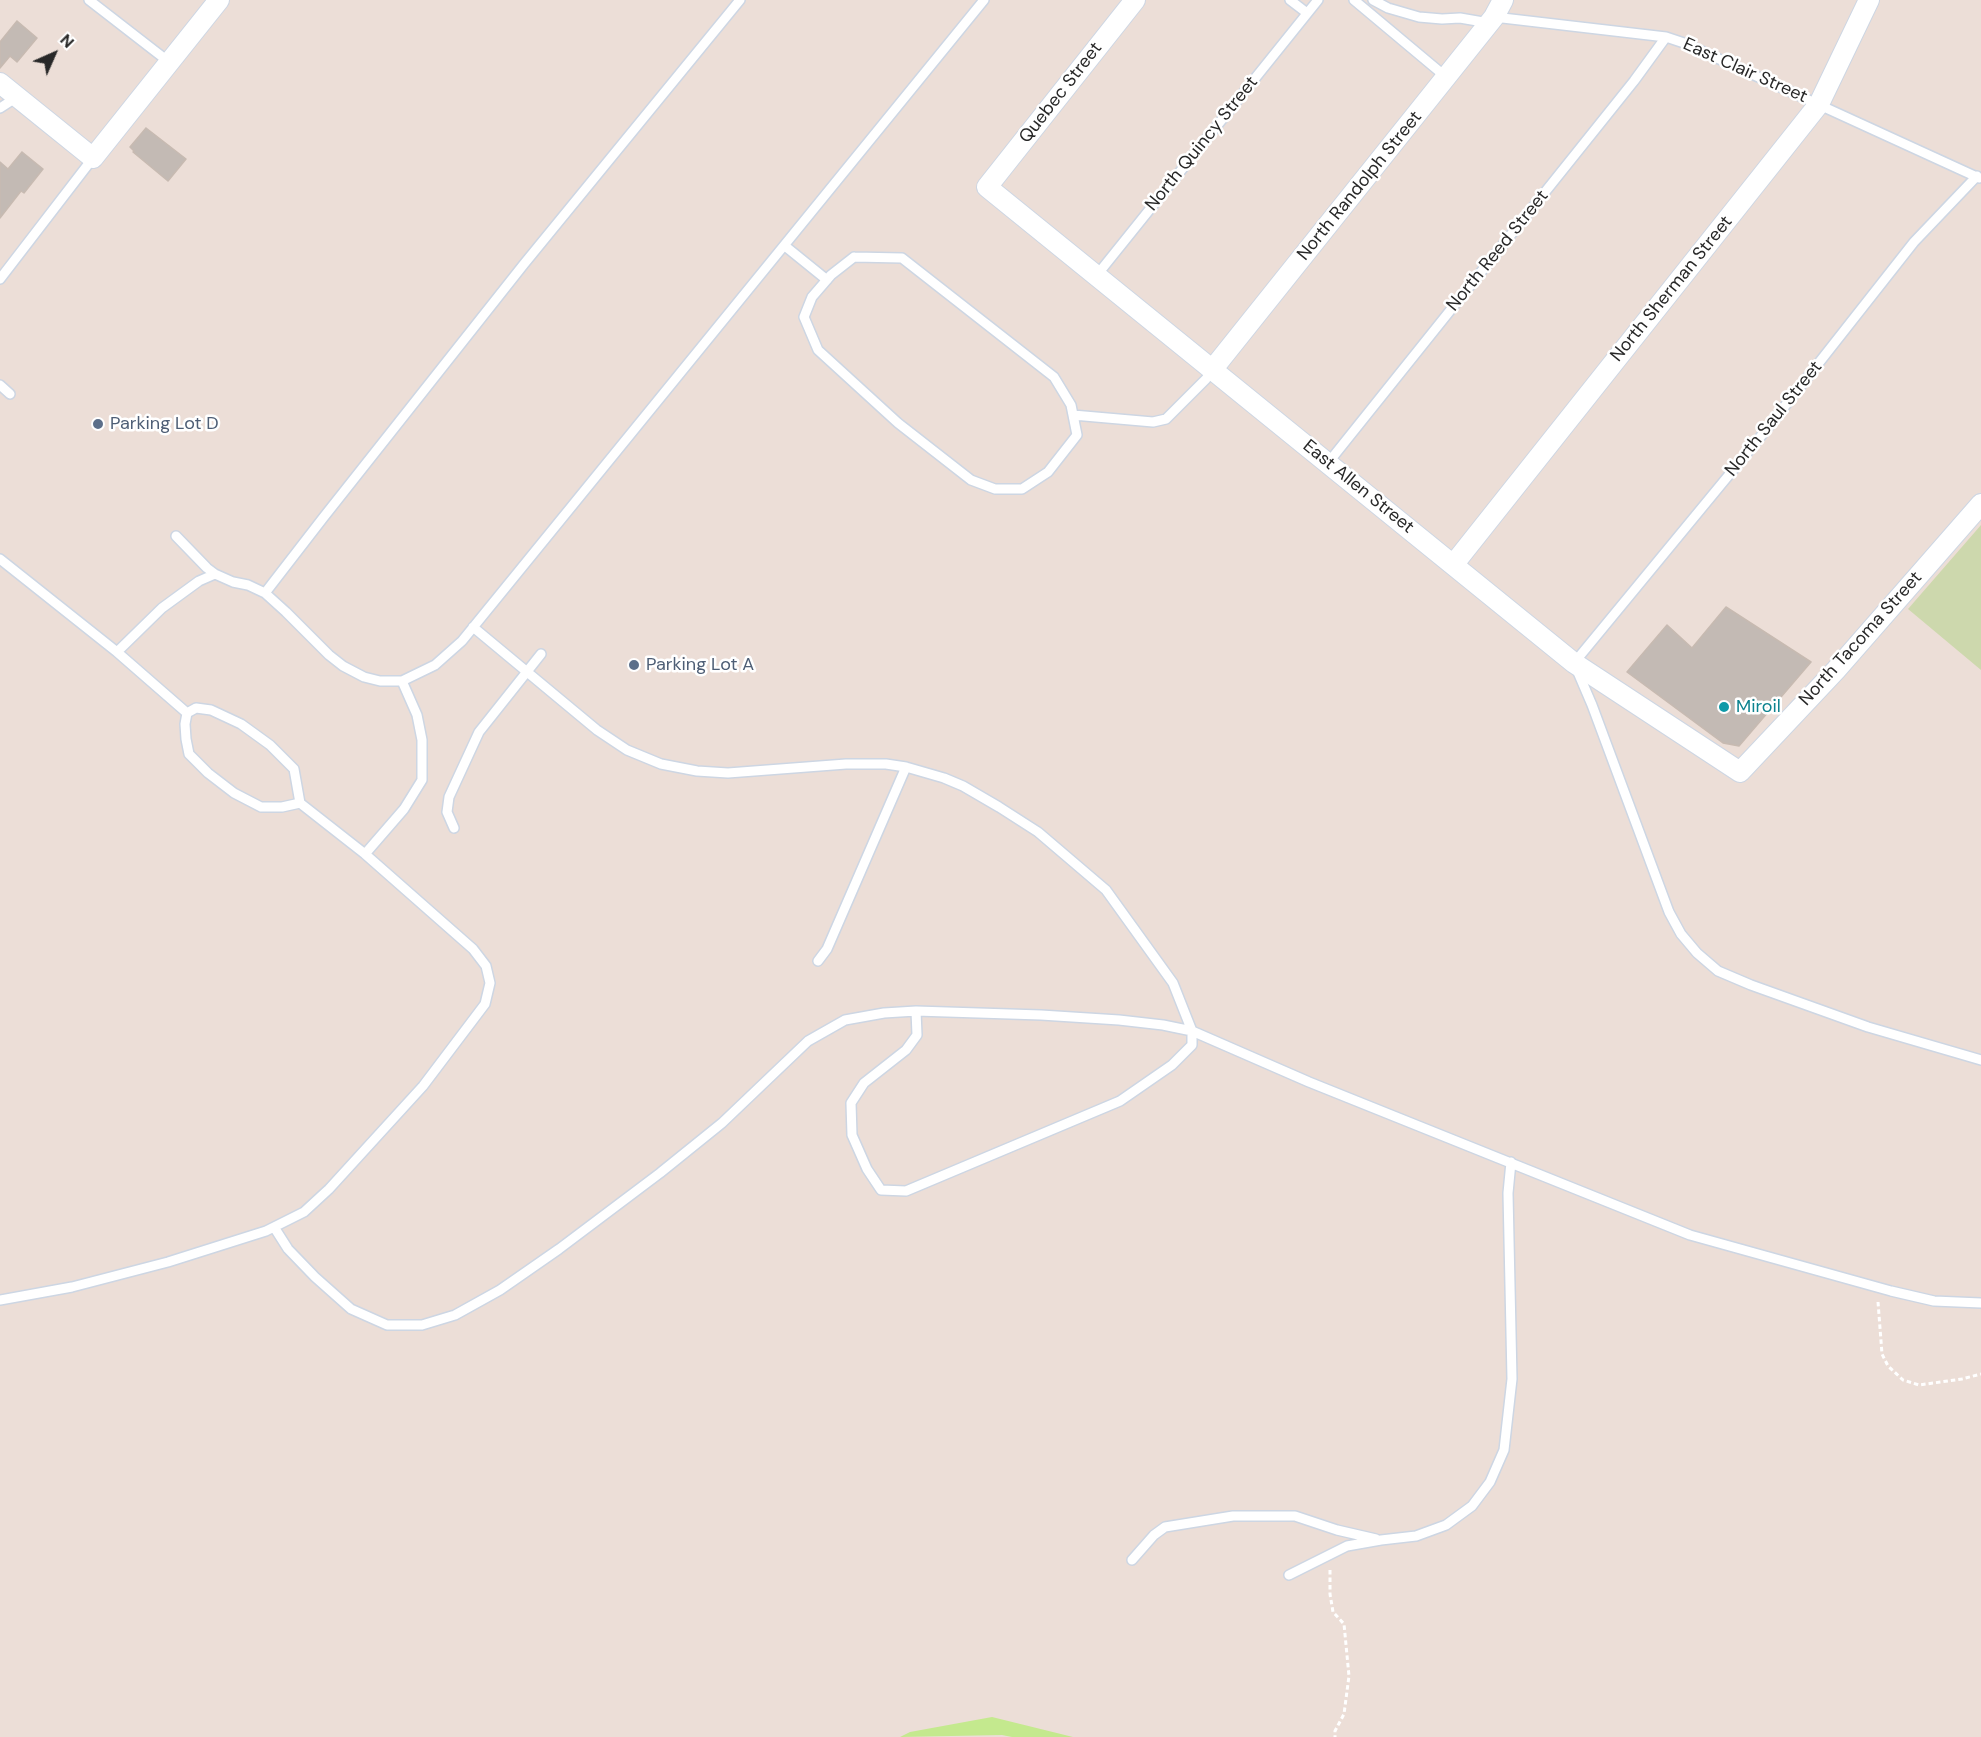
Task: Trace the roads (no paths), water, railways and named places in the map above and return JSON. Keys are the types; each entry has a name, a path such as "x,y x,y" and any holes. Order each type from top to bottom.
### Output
{"street":[{"path":"0,83 93,158 219,0"},
{"name":"Quebec Street","path":"987,187 1135,0"},
{"name":"North Sherman Street","path":"1453,565 1819,104 1869,0"},
{"name":"North Randolph Street","path":"1212,370 1496,13"},
{"name":"East Allen Street","path":"987,187 1574,663 1740,772"},
{"name":"North Tacoma Street","path":"1740,772 1836,670 1981,504"}],"lane":[{"path":"89,0 169,62"},
{"path":"265,593 524,264 740,0"},
{"path":"176,536 215,574 265,593 343,666 364,677 380,681 402,681 421,673 445,658 462,641 984,0"},
{"path":"1290,0 1307,13 1317,0"},
{"path":"1354,0 1446,78"},
{"name":"East Clair Street","path":"1373,0 1388,8 1419,17 1443,19 1496,13 1666,37 1704,52 1979,177"},
{"name":"North Quincy Street","path":"1097,276 1307,13"},
{"name":"North Reed Street","path":"1328,463 1626,91 1666,37"},
{"path":"0,108 17,96"},
{"path":"0,279 93,158"},
{"name":"North Saul Street","path":"1574,663 1766,430 1914,242 1979,177"},
{"path":"784,246 827,280"},
{"path":"854,257 902,258 1054,376 1071,405 1077,435 1048,472 1022,489 995,489 970,480 898,423 818,350 804,317 812,297 827,280 854,257"},
{"path":"1073,416 1153,423 1166,419 1212,370"},
{"path":"0,385 10,394"},
{"path":"0,559 117,652 187,712"},
{"path":"117,652 162,608 199,581 215,574"},
{"path":"473,627 611,741 644,758 679,768 728,773 856,763 906,767 963,786 1038,832 1106,890 1173,984 1192,1031 1192,1045 1172,1065 1120,1101 906,1191 881,1190 867,1169 852,1135 852,1103 864,1083 906,1050 917,1035 916,1011"},
{"path":"454,828 447,812 449,797 479,732 540,654"},
{"path":"1574,663 1592,705 1669,912 1696,953 1718,971 1751,985 1868,1027 1981,1060"},
{"path":"365,854 404,808 422,780 422,740 417,716 402,681"},
{"path":"0,1300 72,1287 168,1262 274,1227 304,1212 329,1189 423,1086 485,1004 490,983 486,966 473,949 365,854 300,803 294,769 270,745 241,724 211,710 196,708 187,712"},
{"path":"187,712 185,724 189,754 208,773 234,793 261,807 282,807 300,803"},
{"path":"818,961 827,949 906,767"},
{"path":"274,1227 288,1249 351,1309 387,1325 422,1325 455,1315 500,1290 660,1173 722,1123 808,1041 844,1020 884,1013 916,1011 1041,1015 1119,1020 1192,1031 1309,1082 1690,1235 1934,1301 1981,1303"},
{"path":"1289,1575 1347,1546 1416,1536 1446,1525 1472,1506 1490,1482 1504,1450 1512,1379 1508,1193 1511,1162"},
{"path":"1132,1560 1154,1535 1165,1527 1233,1516 1295,1516 1337,1530 1381,1540"}],"place":[{"name":"Parking Lot D","path":"98,424"},
{"name":"Parking Lot A","path":"634,665"},
{"name":"Miroil","path":"1724,707"}]}
